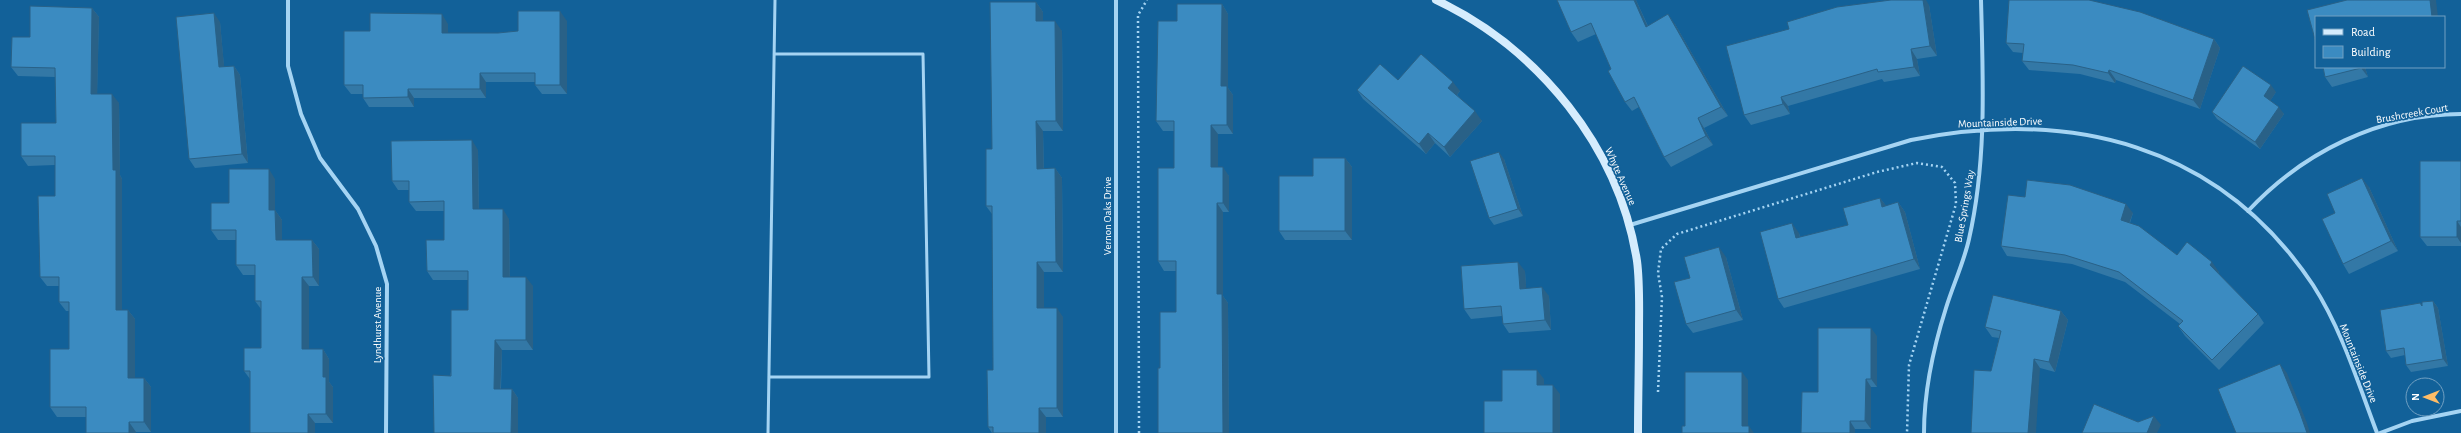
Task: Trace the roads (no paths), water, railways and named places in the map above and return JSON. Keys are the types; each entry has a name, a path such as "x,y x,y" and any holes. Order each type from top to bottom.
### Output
{"street":[{"name":"Lyndhurst Avenue","path":"288,0 288,66 301,114 320,158 358,209 376,246 387,284 386,433"},
{"name":"Vernon Oaks Drive","path":"1116,0 1116,433"},
{"name":"Whyte Avenue","path":"1436,0 1495,34 1535,68 1577,114 1611,176 1630,225 1637,262 1639,304 1638,433"},
{"name":"Blue Springs Way","path":"1924,433 1928,384 1934,348 1969,240 1979,184 1984,130 1981,0"},
{"name":"Brushcreek Court","path":"2248,211 2278,182 2311,158 2346,139 2384,125 2443,114 2461,114"},
{"name":"Mountainside Drive","path":"1630,225 1912,140 1984,130 2027,128 2068,131 2122,142 2172,162 2219,188 2248,211 2293,257 2314,287 2340,335 2377,433"},
{"path":"2380,433 2412,421 2461,411"}],"lane":[{"path":"768,433 775,0"},
{"path":"769,377 929,376 923,54 774,54"}]}
